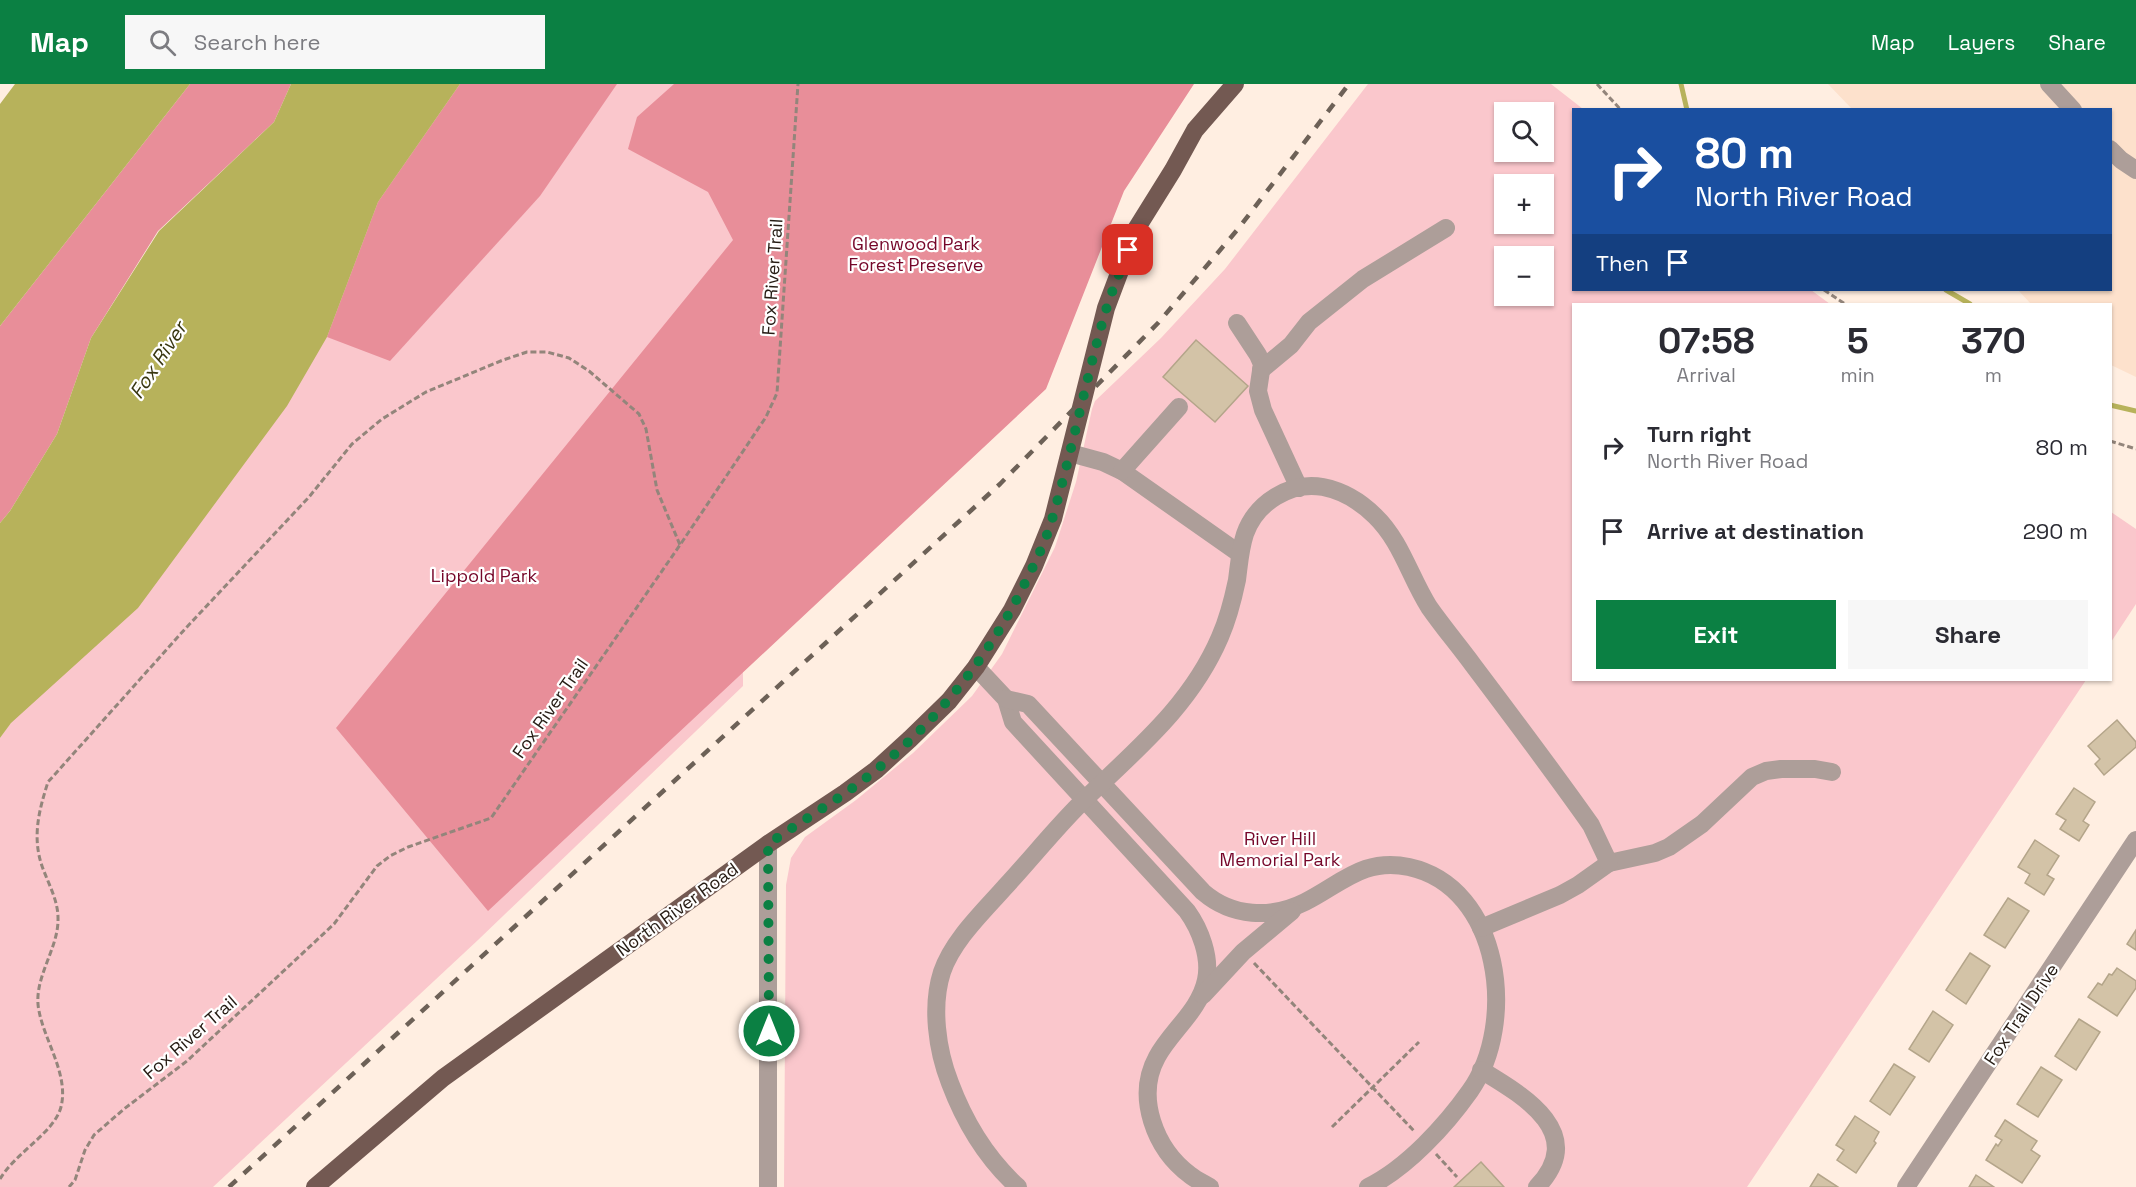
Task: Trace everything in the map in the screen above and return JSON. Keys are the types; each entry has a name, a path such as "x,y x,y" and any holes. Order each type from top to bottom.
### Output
{"main road":[{"name":"North River Road","path":"315,1187 443,1078 768,844 876,770 949,701 976,667 1012,610 1034,566 1053,519 1106,308 1135,231 1195,130 1235,84"}],"street":[{"path":"2049,84 2071,108"},
{"path":"2112,151 2136,170"},
{"path":"1261,370 1291,345 1310,322 1363,279 1446,228"},
{"path":"1237,323 1262,364 1258,391 1263,410 1299,488"},
{"path":"1122,471 1179,407"},
{"path":"1070,453 1103,462 1122,471 1240,554"},
{"path":"1018,1187 987,1153 970,1129 947,1076 938,1029 939,984 949,958 971,927 1084,800 1157,731 1194,686 1221,635 1231,607 1245,535 1260,510 1281,493 1299,488 1321,487 1348,496 1375,516 1387,529 1408,564 1428,605 1578,806 1598,837 1609,863"},
{"path":"976,667 1006,699 1013,722 1187,911 1200,933"},
{"path":"1006,699 1028,704 1203,892 1223,906 1246,913 1261,914 1275,913 1305,902"},
{"path":"1481,928 1560,895 1609,863 1655,853 1669,847 1702,824 1752,777 1766,771 1797,768 1832,772"},
{"name":"Fox Trail Drive","path":"1906,1187 2136,840"},
{"path":"768,844 768,1187"},
{"path":"1210,1187 1185,1181 1154,1127 1149,1112 1148,1092 1156,1058 1198,1000 1243,952 1305,902 1350,874 1371,867 1393,864 1428,872 1445,882 1466,904 1481,928 1491,956 1496,993 1494,1037 1476,1082 1460,1105 1425,1143 1368,1187"},
{"path":"1198,1000 1207,978 1200,923 1209,910 1223,906"},
{"path":"1481,1070 1506,1085 1546,1117 1556,1138 1557,1152 1543,1184"}],"path":[{"name":"Fox River Trail","path":"69,1187 75,1180 85,1150 94,1135 187,1061 334,924 377,866 390,856 408,848 491,818 766,417 777,393 798,84"},
{"path":"1597,84 1619,108"},
{"path":"1826,291 1844,303"},
{"path":"0,1179 15,1158 53,1124 61,1108 63,1089 38,1009 39,988 56,935 58,918 55,901 41,862 36,829 40,805 48,782 185,629 309,497 352,444 382,419 426,392 503,360 527,352 547,352 569,358 589,371 639,414 646,429 657,490 680,545"},
{"path":"2112,442 2136,449"},
{"path":"1243,952 1457,1177"},
{"path":"1332,1127 1419,1042"}],"shaded area":[{"path":"1828,84 2136,84 2136,377 2112,365 2112,303 2030,303 2019,291 2112,291 2112,108 1851,108"}],"green space":[{"path":"190,84 291,84 274,122 158,231 91,338 57,434 10,511 0,523 0,326"},
{"name":"Lippold Park","path":"460,84 741,84 743,686 478,940 213,1187 0,1187 0,738"},
{"path":"460,84 617,84 540,196 390,361 327,337 378,202"},
{"name":"Glenwood Park Forest Preserve","path":"674,84 1194,84 1124,191 1046,389 488,911 336,728 733,240 708,192 628,149 637,117"},
{"name":"River Hill Memorial Park","path":"1368,84 1551,84 1582,108 1572,108 1572,291 1812,291 1829,303 1572,303 1572,681 2085,681 1747,1187 784,1187 786,885 791,858 805,837 856,800 913,753 972,696 1002,654 1055,547 1076,482 1095,401 1161,338 1225,269"},
{"path":"2112,513 2136,529 2136,604 2112,640"}],"water":[{"path":"15,84 190,84 0,326 0,104"},
{"name":"Fox River","path":"291,84 460,84 378,202 327,337 287,406 138,608 11,723 0,738 0,523 10,511 57,434 91,338 159,231 274,122"}],"building":[{"path":"1196,340 1248,386 1215,422 1163,377"},
{"path":"2117,720 2136,742 2136,747 2104,775 2095,764 2100,759 2088,746"},
{"path":"2074,788 2095,802 2083,821 2089,825 2079,841 2060,829 2066,820 2056,814"},
{"path":"2035,840 2059,856 2047,875 2054,879 2044,895 2025,883 2030,874 2018,867"},
{"path":"2008,898 2029,911 2005,948 1984,935"},
{"path":"2136,930 2136,950 2127,944"},
{"path":"1970,953 1990,966 1966,1004 1946,990"},
{"path":"2117,968 2136,981 2136,988 2117,1016 2088,997 2098,983 2102,985 2109,974 2112,975"},
{"path":"1933,1011 1953,1025 1929,1062 1909,1049"},
{"path":"2079,1019 2100,1032 2076,1070 2055,1056"},
{"path":"1894,1064 1915,1077 1890,1115 1870,1101"},
{"path":"2041,1067 2062,1080 2038,1117 2017,1104"},
{"path":"1855,1116 1879,1132 1874,1141 1876,1143 1856,1173 1837,1160 1844,1150 1836,1145"},
{"path":"2005,1120 2037,1141 2031,1150 2040,1156 2022,1183 1986,1160 1996,1144 1998,1146 2002,1140 1995,1136"},
{"path":"1481,1162 1504,1187 1454,1187"},
{"path":"1818,1174 1838,1187 1810,1187"},
{"path":"1976,1175 1994,1187 1969,1187"}],"waterway":[{"path":"1681,84 1687,108"},
{"path":"1948,291 1968,303"},
{"path":"2112,405 2136,411"}],"railway":[{"path":"229,1187 1000,484 1158,323 1238,229 1349,84"}],"route":[{"path":"769,1031 768,844 845,793 876,770 910,739 949,701 976,667 1012,610 1034,566 1053,519 1106,308 1128,250"}]}
